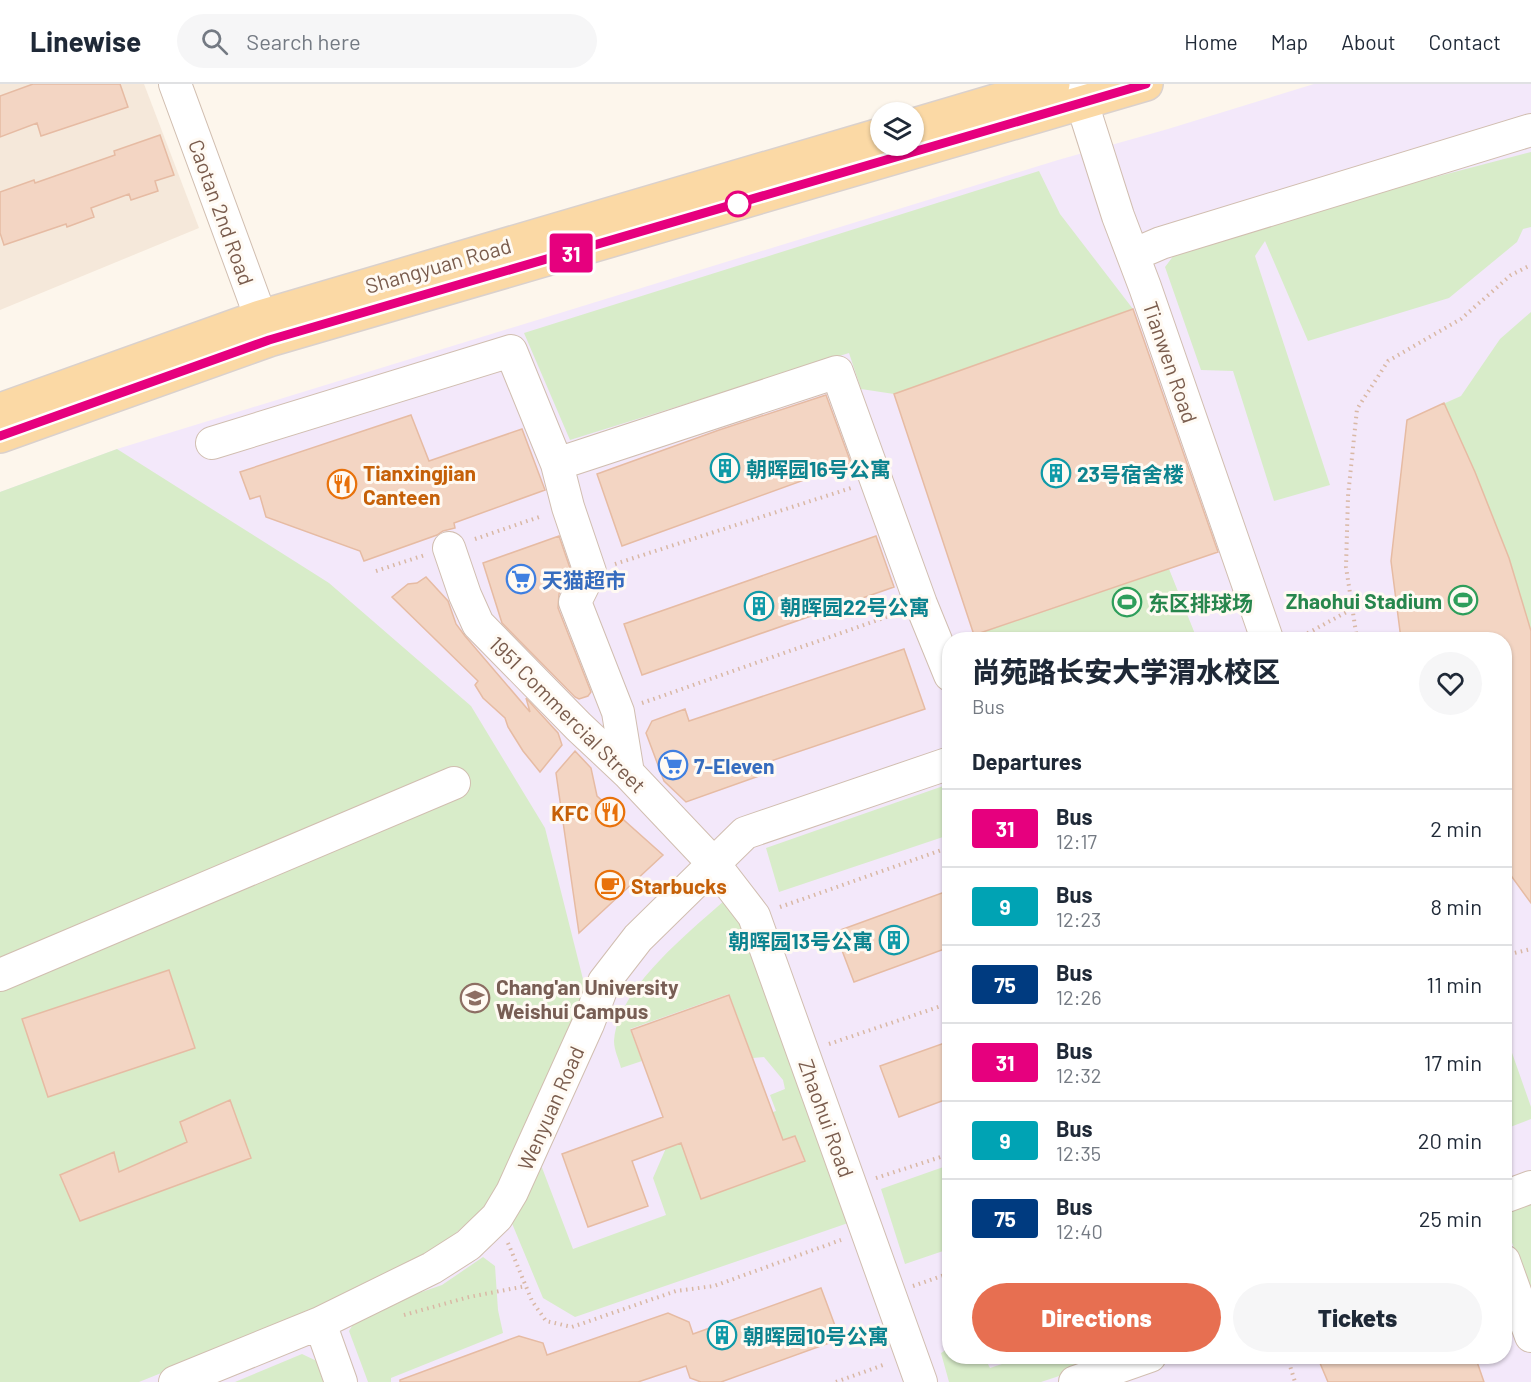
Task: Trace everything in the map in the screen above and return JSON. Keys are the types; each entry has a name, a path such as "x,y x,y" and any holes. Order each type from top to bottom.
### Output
{"main road":[{"path":"924,122 1053,84"},
{"name":"Shangyuan Road","path":"0,436 265,329 1079,93 1146,84"},
{"name":"Shangyuan Road","path":"0,410 870,138"}],"street":[{"name":"Caotan 2nd Road","path":"175,84 265,329"},
{"name":"Tianwen Road","path":"1079,93 1118,216 1265,632"},
{"path":"1133,255 1161,243 1531,130"},
{"path":"212,443 511,351 557,464 568,507 590,572 575,602 618,712 628,773"},
{"path":"557,464 837,372 921,604 942,655"},
{"name":"1951 Commercial Street","path":"449,548 465,595 478,624 579,728 628,773 714,864"},
{"name":"Wenyuan Road","path":"175,1382 320,1323 432,1268 468,1245 497,1217 512,1192 588,1024 604,982 638,938 745,833 942,766"},
{"path":"0,975 454,783"},
{"name":"Zhaohui Road","path":"714,864 754,916 916,1368"},
{"path":"1512,1194 1531,1187"},
{"path":"1512,1283 1531,1336"},
{"path":"320,1323 341,1382"},
{"path":"1075,1382 1127,1364"}],"path":[{"path":"1356,632 1346,567 1348,496 1357,409 1388,361 1461,319 1511,275 1531,265"},
{"path":"590,572 877,479"},
{"path":"618,712 921,604"},
{"path":"1310,632 1352,609"},
{"path":"754,916 942,850"},
{"path":"1512,954 1531,949"},
{"path":"803,1053 942,1006"},
{"path":"852,1186 942,1157"},
{"path":"497,1217 532,1301 546,1321 573,1327 676,1291 714,1286 868,1230"},
{"path":"890,1294 942,1276"},
{"path":"1289,1364 1295,1382"},
{"path":"836,1382 916,1368"}],"shaded area":[{"path":"0,84 144,84 199,228 0,310"},
{"name":"Chang'an University Weishui Campus","path":"1314,84 1531,84 1531,1382 0,1382 0,492 117,449 1058,160"}],"green space":[{"path":"1531,152 1531,227 1523,229 1517,242 1449,298 1308,341 1265,241 1255,256 1330,485 1274,501 1233,371 1201,370 1165,267 1183,243"},
{"path":"1039,171 1060,214 1133,309 894,394 861,389 849,353 570,440 524,333"},
{"name":"Zhaohui Stadium","path":"1531,312 1531,903 1512,876 1512,632 1400,632 1391,561 1407,420 1461,396 1500,339"},
{"path":"117,449 329,583 471,706 545,828 587,995 528,1131 484,1208 424,1261 337,1302 139,1382 0,1382 0,492"},
{"name":"东区排球场","path":"1169,569 1194,632 983,632"},
{"path":"942,786 942,837 779,892 766,848"},
{"path":"727,898 745,917 851,1222 575,1317 543,1298 511,1221 541,1165 573,1249 666,1215 653,1178 666,1148 776,1111 770,1095 785,1089 783,1080 764,1057 753,1058 729,994 630,1029 642,1061 621,1068 614,1041 618,1021 628,1001 641,981 658,962"},
{"path":"1512,1053 1531,1107 1531,1119 1512,1126"},
{"path":"942,1167 942,1251 905,1264 881,1189"},
{"path":"1531,1196 1531,1298 1512,1242 1512,1202"},
{"path":"483,1257 495,1266 498,1310 503,1333 391,1378 391,1382 368,1382 349,1331 360,1313 442,1285"},
{"path":"302,1354 321,1363 328,1382 235,1382"},
{"path":"944,1364 988,1364 990,1368 1002,1364 1096,1364 1041,1382 949,1382"}],"building":[{"path":"33,84 120,84 128,107 41,136 37,123 0,137 0,96"},
{"path":"160,135 174,175 155,181 158,191 131,200 129,194 91,208 94,217 4,245 0,233 0,192 34,180 35,183 115,155 114,151"},
{"name":"23号宿舍楼","path":"1133,309 1218,552 983,632 973,632 894,394"},
{"name":"朝晖园16号公寓","path":"826,395 851,463 622,546 597,474 719,430"},
{"name":"Zhaohui Stadium","path":"1444,403 1475,472 1509,558 1531,631 1531,903 1512,877 1512,632 1400,632 1391,561 1407,420"},
{"name":"Tianxingjian Canteen","path":"411,415 429,461 522,429 545,490 454,523 455,528 364,561 360,551 266,517 260,496 250,499 240,472"},
{"path":"559,536 571,571 559,594 558,608 591,692 588,696 579,699 502,623 483,563"},
{"name":"朝晖园22号公寓","path":"876,536 894,587 642,675 624,624"},
{"path":"426,577 448,601 456,624 465,636 530,712 526,698 558,733 562,745 540,772 523,751 505,718 483,698 475,685 478,681 392,597 408,584 417,583"},
{"path":"904,649 925,709 756,766 759,776 686,802 664,781 646,733 652,721 685,709 689,721"},
{"path":"575,751 591,768 597,796 663,855 579,933 556,773"},
{"name":"朝晖园13号公寓","path":"942,893 942,950 854,982 835,932"},
{"path":"169,970 195,1048 48,1097 22,1019"},
{"path":"729,995 783,1140 795,1136 805,1161 701,1199 681,1143 632,1161 648,1206 588,1227 562,1154 663,1117 631,1030"},
{"path":"942,1044 942,1101 899,1117 880,1066"},
{"path":"230,1100 251,1158 80,1221 60,1175 114,1152 119,1172 187,1142 180,1122"},
{"name":"朝晖园10号公寓","path":"821,1288 840,1339 721,1382 701,1382 690,1378 686,1366 638,1382 400,1382 400,1380 519,1336 543,1343 547,1355 668,1313 689,1322 693,1334"},
{"path":"1320,1364 1478,1364 1484,1382 1328,1382"}],"bus line":[{"name":"31","path":"0,436 269,340 1146,84"}],"place":[{"name":"朝晖园16号公寓","path":"725,468"},
{"name":"23号宿舍楼","path":"1056,473"},
{"name":"Tianxingjian Canteen","path":"342,484"},
{"name":"天猫超市","path":"521,579"},
{"name":"Zhaohui Stadium","path":"1463,600"},
{"name":"东区排球场","path":"1127,602"},
{"name":"朝晖园22号公寓","path":"759,606"},
{"name":"7-Eleven","path":"673,765"},
{"name":"KFC","path":"610,812"},
{"name":"Starbucks","path":"610,885"},
{"name":"朝晖园13号公寓","path":"894,940"},
{"name":"Chang'an University Weishui Campus","path":"475,998"},
{"name":"朝晖园10号公寓","path":"722,1335"}]}
